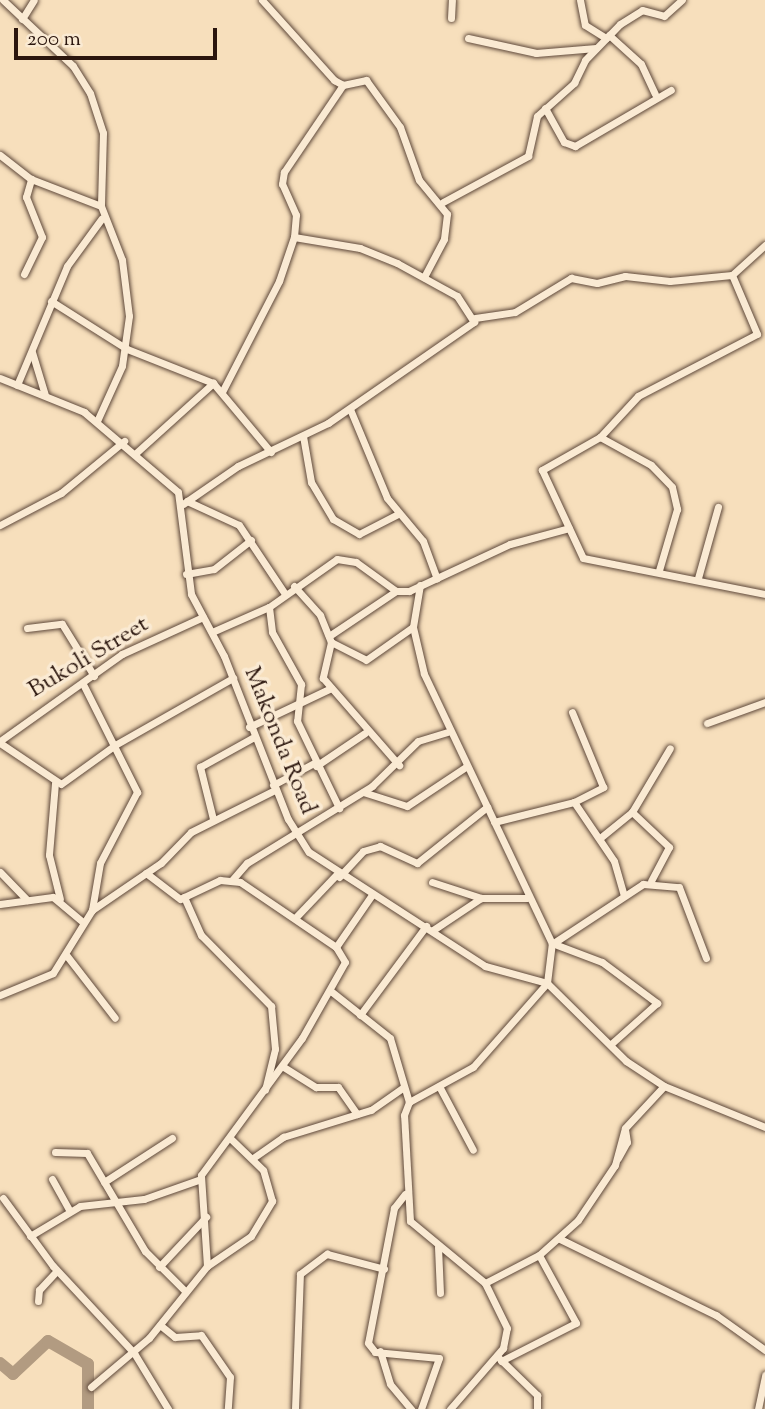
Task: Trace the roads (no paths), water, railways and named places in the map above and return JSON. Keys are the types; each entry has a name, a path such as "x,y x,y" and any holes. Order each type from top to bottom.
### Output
{"street":[{"path":"4,0 73,66 90,93 103,133 102,218 122,260 127,349 97,421"},
{"path":"22,19 34,0"},
{"path":"451,18 452,0"},
{"path":"580,0 585,25 608,37 641,64 655,94"},
{"path":"443,202 528,156 533,124 545,108 574,83 596,48 637,11 664,16 680,0"},
{"path":"265,1 344,85"},
{"path":"468,38 536,53 596,48"},
{"path":"222,392 294,237 296,215 282,184 284,172 344,85 362,78 400,127 419,180 443,202 447,226 424,278"},
{"path":"545,108 564,142 575,146 655,94 671,90"},
{"path":"0,155 31,179 101,206"},
{"path":"24,274 43,237 26,197 31,179"},
{"path":"17,385 67,266 102,218"},
{"path":"294,237 360,248 457,296 475,318"},
{"path":"185,503 350,409 423,352 467,330 475,318 514,312 571,278 597,283 625,276 670,281 732,275 765,245"},
{"path":"732,275 757,334 638,397 600,437 542,470 583,558 659,570 765,594"},
{"path":"51,301 127,349 176,363 213,383 271,452"},
{"path":"32,352 45,395"},
{"path":"0,378 45,395 97,421 172,484 185,503 205,514 232,519 251,540 285,594"},
{"path":"137,452 213,383"},
{"path":"350,409 398,514 423,541 438,579"},
{"path":"303,436 312,482 333,519 359,534 398,514"},
{"path":"600,437 651,465 672,487 677,509 659,570"},
{"path":"0,526 61,493 124,442"},
{"name":"Makonda Road","path":"185,503 186,574 203,617 233,678 252,738 297,836 338,876 430,928 485,966 547,983 611,1044 664,1086 765,1127"},
{"path":"698,578 718,507"},
{"path":"399,765 365,733 320,671 330,639 396,592 438,579 510,544 569,528"},
{"path":"186,574 214,569 251,540"},
{"path":"212,632 269,607 294,586 346,558 396,592"},
{"path":"419,585 413,627 447,732 487,807 527,898 555,944 603,962 657,1003 611,1044"},
{"path":"294,586 330,639 366,660 413,627"},
{"path":"269,607 272,632 301,684 297,721 315,765 339,808"},
{"name":"Bukoli Street","path":"0,742 84,686 122,654 203,617"},
{"path":"27,628 62,624 94,676"},
{"path":"55,783 71,779 115,745 233,678"},
{"path":"84,686 137,792 100,863 92,910"},
{"path":"248,727 331,688"},
{"path":"707,723 765,702"},
{"path":"494,822 574,802 605,783 572,712"},
{"path":"184,897 232,880 247,863 297,836 363,792 399,765 418,741 447,732"},
{"path":"0,995 43,979 67,956 83,922 92,910 146,873 213,818 274,788 365,733"},
{"path":"213,818 200,767 252,738"},
{"path":"0,742 55,783"},
{"path":"600,838 632,812 670,748"},
{"path":"363,792 407,806 467,766"},
{"path":"55,783 48,855 60,899 83,922"},
{"path":"574,802 600,838 624,895"},
{"path":"296,917 363,851 380,846 417,863 487,807"},
{"path":"409,1102 473,1067 547,983 555,944 624,895 651,881 669,847 632,812"},
{"path":"0,872 27,900"},
{"path":"146,873 184,897 201,935 271,1006 275,1055 265,1091"},
{"path":"30,1236 69,1210 111,1201 144,1199 201,1179 332,992 345,962 336,947 296,917 232,880"},
{"path":"432,881 481,898 527,898"},
{"path":"651,881 679,887 698,949 706,958"},
{"path":"336,947 371,896"},
{"path":"360,1015 430,928 481,898"},
{"path":"0,904 60,899"},
{"path":"67,956 115,1018"},
{"path":"332,992 390,1038 409,1102 405,1194 414,1228 485,1283 506,1328 499,1358"},
{"path":"282,1066 316,1087 338,1087 357,1114"},
{"path":"439,1086 473,1150"},
{"path":"485,1283 539,1255 560,1239 618,1158 627,1142 625,1128 664,1086"},
{"path":"253,1158 306,1127 357,1114 403,1088"},
{"path":"104,1182 172,1138"},
{"path":"91,1387 134,1353 160,1325 184,1290 207,1266 251,1236 267,1215 270,1183 253,1158 231,1139"},
{"path":"55,1152 87,1153 104,1182 111,1201 159,1267 184,1290"},
{"path":"52,1179 69,1210"},
{"path":"201,1179 206,1217 207,1266"},
{"path":"405,1194 394,1208 384,1269 368,1330 371,1349 441,1360 421,1409"},
{"path":"4,1198 57,1271 134,1353 168,1409"},
{"path":"159,1267 206,1217"},
{"path":"560,1239 705,1309 765,1350"},
{"path":"438,1247 440,1293"},
{"path":"295,1409 300,1274 327,1254 384,1269"},
{"path":"450,1409 499,1358 576,1324 539,1255"},
{"path":"38,1301 38,1290 57,1271"},
{"path":"160,1325 175,1337 201,1335 230,1377 228,1409"},
{"path":"380,1351 390,1384 411,1409"},
{"path":"499,1358 537,1395 537,1409"},
{"path":"758,1409 765,1374"}],"waterway":[{"path":"0,1363 13,1374 48,1341 88,1364 88,1409"}]}
